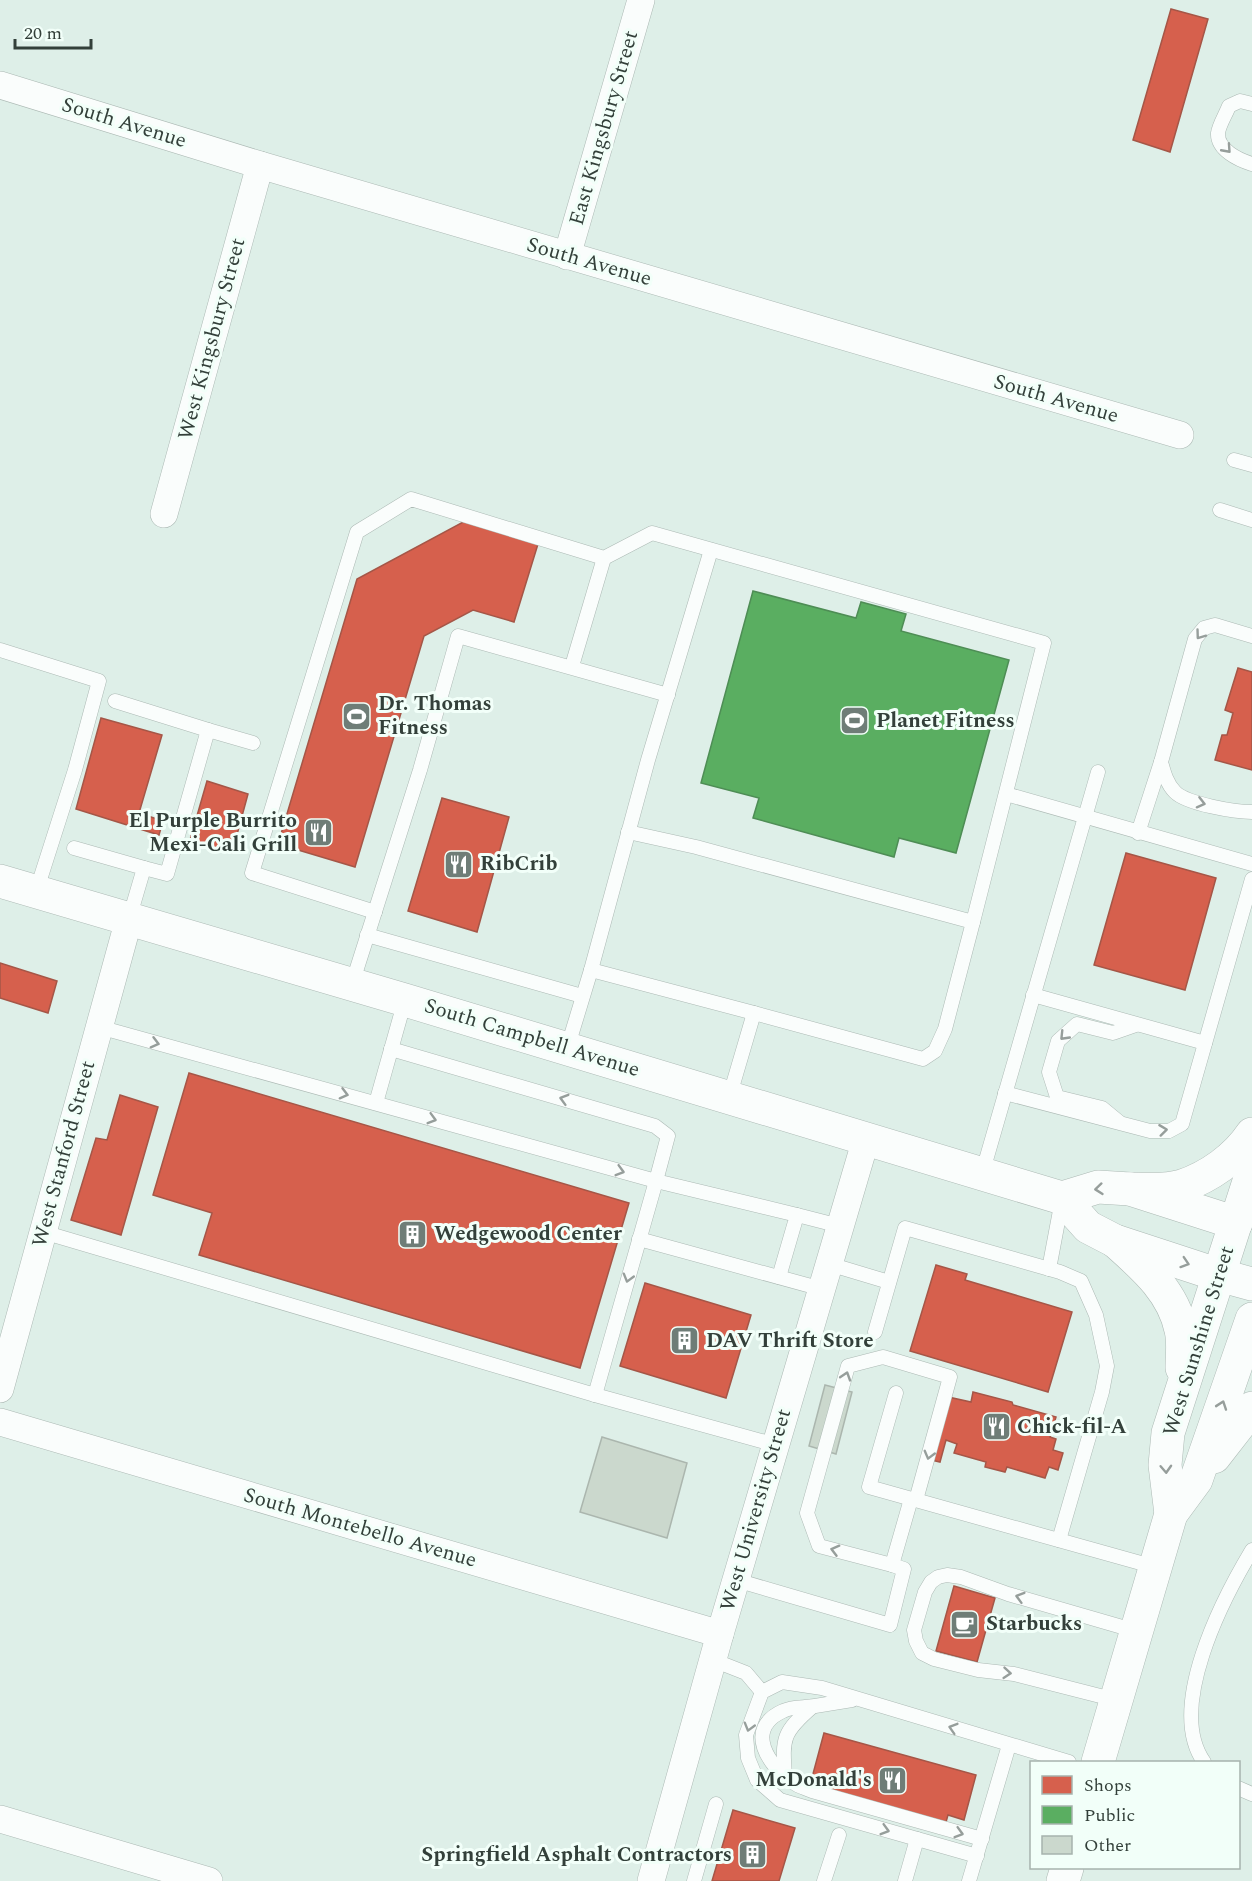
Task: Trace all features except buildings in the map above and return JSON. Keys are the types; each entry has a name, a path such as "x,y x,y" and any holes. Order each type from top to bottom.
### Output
{"main road":[{"name":"South Campbell Avenue","path":"0,881 352,984 1062,1198"},
{"path":"1252,1134 1230,1159 1207,1175 1180,1187 1161,1189 1098,1187 1062,1198 1088,1227 1115,1241 1252,1284"},
{"name":"West Sunshine Street","path":"1171,1514 1165,1465 1168,1432 1219,1275 1244,1225 1252,1172"},
{"path":"1130,1189 1244,1225"},
{"path":"1115,1241 1151,1273 1169,1299 1181,1330 1181,1391"},
{"name":"West Sunshine Street","path":"1098,1761 1171,1514 1196,1480 1252,1319"},
{"path":"1196,1480 1252,1408"}],"street":[{"name":"East Kingsbury Street","path":"567,256 641,0"},
{"name":"South Avenue","path":"0,85 260,165 1180,435"},
{"name":"West Kingsbury Street","path":"164,513 260,165"},
{"name":"West Stanford Street","path":"0,1389 129,919"},
{"name":"West University Street","path":"651,1881 720,1634 866,1139"},
{"name":"South Montebello Avenue","path":"0,1422 720,1634"},
{"path":"0,1819 208,1881"}],"lane":[{"path":"1252,104 1240,100 1229,106 1218,134 1222,146 1239,160 1252,164"},
{"path":"1234,460 1252,465"},
{"path":"375,912 252,873 357,532 411,499 604,558 652,533 1044,643 945,1029 935,1051 923,1059 591,970"},
{"path":"1220,510 1252,520"},
{"path":"567,1049 711,550"},
{"path":"572,666 604,558"},
{"path":"1138,833 1196,639 1204,628 1215,624 1252,636"},
{"path":"352,984 420,770 458,636 572,666 668,695"},
{"path":"0,650 99,681 75,770 36,892"},
{"path":"115,701 253,743"},
{"path":"74,848 167,874 208,730"},
{"path":"1161,762 1167,780 1176,793 1191,800 1240,813 1252,813"},
{"path":"982,1174 1098,772"},
{"path":"1006,794 1252,864"},
{"path":"628,832 973,922"},
{"path":"129,919 144,868"},
{"path":"1005,1093 1150,1131 1169,1131 1182,1124 1205,1043 1247,915 1252,879"},
{"path":"367,935 582,996"},
{"path":"1034,995 1205,1043"},
{"path":"376,1103 405,1000"},
{"path":"729,1098 754,1013"},
{"path":"1122,1124 1102,1108 1057,1097 1048,1072 1058,1041 1077,1024 1113,1033 1136,1025"},
{"path":"99,1028 656,1181 840,1226"},
{"path":"391,1049 656,1126 668,1136 595,1395"},
{"path":"1049,1269 1062,1198"},
{"path":"779,1277 797,1215"},
{"path":"875,1332 905,1228 1049,1269 1081,1281 1096,1315 1107,1366 1102,1392 1059,1540"},
{"path":"43,1232 595,1395 776,1445"},
{"path":"639,1239 779,1277 825,1276 889,1282"},
{"path":"736,1580 890,1625 904,1569 819,1546 807,1513 848,1366 884,1357 950,1377 892,1565"},
{"path":"896,1393 869,1487 1155,1567"},
{"path":"1203,1761 1197,1752 1191,1716 1197,1671 1231,1586 1252,1550"},
{"path":"1116,1700 1014,1674 978,1670 934,1659 922,1653 916,1641 914,1630 920,1609 931,1582 938,1577 948,1575 962,1577 1008,1594 1136,1631"},
{"path":"896,1601 920,1609"},
{"path":"713,1660 746,1672 762,1692"},
{"path":"977,1856 780,1800 757,1780 748,1758 746,1735 762,1692 782,1682 822,1688 1065,1761"},
{"path":"857,1699 812,1707 794,1707 780,1712 767,1723 762,1736 762,1747 770,1760 795,1784 812,1791 982,1839"},
{"path":"785,1775 784,1739 789,1729 812,1707"},
{"path":"969,1881 1009,1745"},
{"path":"693,1881 716,1804"},
{"path":"824,1881 839,1835"},
{"path":"904,1881 917,1839"}],"place":[{"name":"Dr. Thomas Fitness","path":"357,716"},
{"name":"Planet Fitness","path":"855,721"},
{"name":"El Purple Burrito Mexi-Cali Grill","path":"318,833"},
{"name":"RibCrib","path":"459,864"},
{"name":"Wedgewood Center","path":"413,1234"},
{"name":"DAV Thrift Store","path":"685,1341"},
{"name":"Chick-fil-A","path":"996,1427"},
{"name":"Starbucks","path":"965,1624"},
{"name":"McDonald's","path":"893,1780"},
{"name":"Springfield Asphalt Contractors","path":"753,1855"}]}
